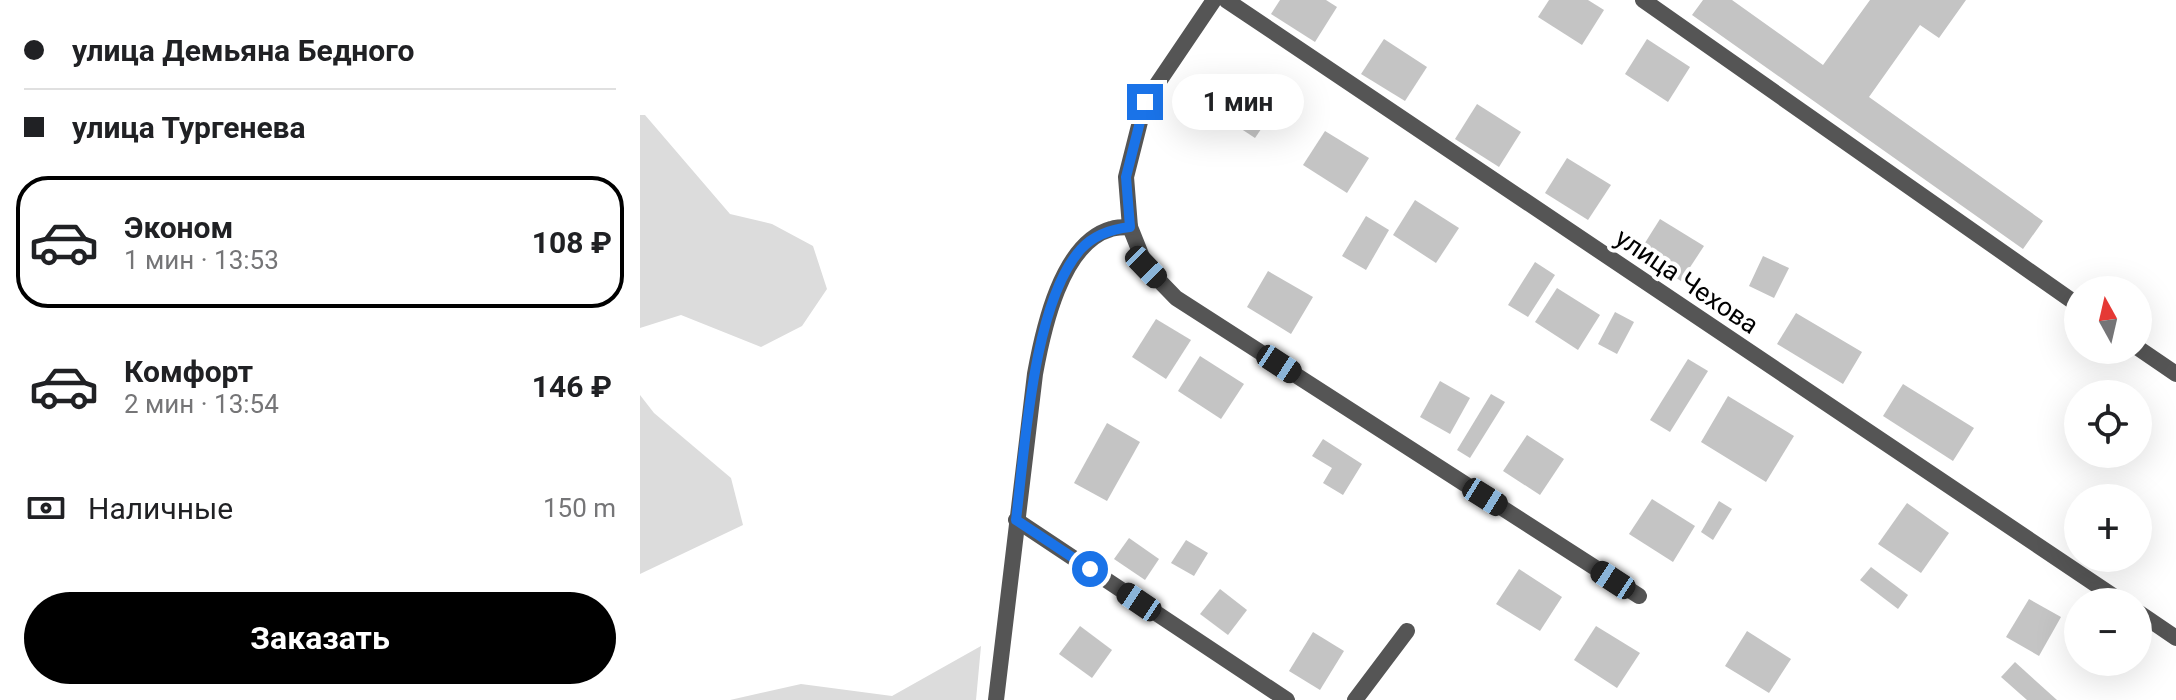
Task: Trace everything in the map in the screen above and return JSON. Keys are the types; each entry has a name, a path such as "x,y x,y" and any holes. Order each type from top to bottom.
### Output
{"street":[{"path":"1214,0 1145,102 1126,177 1130,227 1146,267 1176,298 1639,596"},
{"name":"улица Чехова","path":"1226,0 2101,588"},
{"path":"1643,0 2064,295"},
{"path":"996,700 1016,520 1042,335 1064,276 1082,248 1108,230 1130,227"},
{"path":"2152,358 2176,374"},
{"path":"1016,520 1287,700"},
{"path":"2152,622 2176,638"},
{"path":"1355,700 1407,631"}],"shaded area":[{"path":"640,115 645,115 730,214 772,224 813,246 827,289 802,326 761,347 681,315 640,328"},
{"path":"640,395 654,413 731,478 743,525 640,574"},
{"path":"981,646 976,700 730,700 801,684 892,696"}],"building":[{"path":"1280,0 1326,0 1337,7 1315,42 1271,14"},
{"path":"1549,0 1588,0 1604,10 1582,45 1538,17"},
{"path":"1703,0 1732,0 1823,65 1870,0 1966,0 1939,38 1920,25 1869,97 2043,221 2023,249 1692,15"},
{"path":"1384,39 1427,67 1405,101 1361,74"},
{"path":"1647,39 1690,67 1668,102 1625,74"},
{"path":"1238,87 1274,110 1255,138 1220,115"},
{"path":"1477,104 1521,132 1499,167 1455,139"},
{"path":"1325,131 1369,158 1347,193 1303,165"},
{"path":"1567,158 1611,185 1588,220 1545,193"},
{"path":"1415,200 1459,228 1436,263 1393,235"},
{"path":"1366,216 1389,230 1366,270 1342,256"},
{"path":"1660,219 1704,246 1681,281 1638,254"},
{"path":"1763,256 1789,268 1774,298 1749,286"},
{"path":"1535,262 1555,275 1528,317 1508,305"},
{"path":"1268,271 1313,297 1291,334 1247,307"},
{"path":"1557,288 1600,315 1578,350 1535,322"},
{"path":"1615,312 1634,322 1617,354 1598,344"},
{"path":"1796,313 1862,352 1843,384 1777,344"},
{"path":"1156,319 1191,340 1166,379 1132,357"},
{"path":"1200,356 1244,384 1221,419 1178,391"},
{"path":"1688,359 1708,371 1670,432 1650,420"},
{"path":"1440,381 1470,398 1450,434 1420,417"},
{"path":"1903,384 1974,428 1953,461 1883,416"},
{"path":"1491,394 1505,402 1470,458 1457,450"},
{"path":"1728,396 1794,436 1766,482 1701,442"},
{"path":"1107,423 1140,442 1107,501 1074,483"},
{"path":"1527,435 1564,459 1540,495 1503,471"},
{"path":"1323,439 1362,464 1343,495 1323,483 1332,468 1312,456"},
{"path":"1652,499 1695,526 1673,562 1629,534"},
{"path":"1719,501 1732,509 1713,540 1701,532"},
{"path":"1907,503 1949,533 1921,573 1878,544"},
{"path":"1129,538 1159,559 1145,580 1114,559"},
{"path":"1186,540 1208,553 1194,576 1171,563"},
{"path":"1871,567 1908,595 1898,609 1860,580"},
{"path":"1519,569 1562,597 1540,631 1496,604"},
{"path":"1220,589 1247,610 1228,635 1200,614"},
{"path":"2029,599 2061,617 2039,656 2006,637"},
{"path":"1080,626 1112,650 1092,678 1059,654"},
{"path":"1596,626 1640,653 1617,688 1574,660"},
{"path":"1747,631 1791,659 1769,693 1725,666"},
{"path":"1313,632 1344,651 1320,690 1289,671"},
{"path":"2015,662 2057,700 2027,700 2001,677"}],"route":[{"path":"1090,569 1016,520 1042,335 1064,276 1082,248 1108,230 1130,227 1126,177 1145,102"}]}
